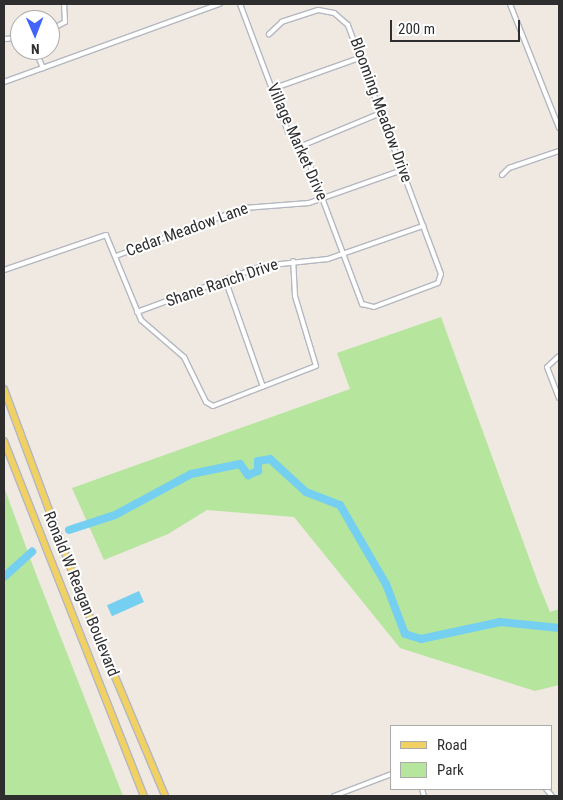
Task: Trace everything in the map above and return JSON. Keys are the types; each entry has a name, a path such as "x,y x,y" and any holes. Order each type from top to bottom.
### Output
{"main road":[{"name":"Ronald W Reagan Boulevard","path":"4,389 86,608 165,796"},
{"name":"Ronald W Reagan Boulevard","path":"4,441 144,796"}],"street":[{"path":"60,25 65,22 64,4"},
{"path":"4,82 220,4"},
{"name":"Village Market Drive","path":"240,4 272,89 322,198 365,306"},
{"path":"510,4 559,128"},
{"name":"Blooming Meadow Drive","path":"269,34 282,22 326,11 348,25 362,57 423,226 441,281 365,306"},
{"path":"272,89 362,57"},
{"path":"39,60 43,68"},
{"path":"299,147 381,114"},
{"path":"502,175 509,168 559,151"},
{"name":"Cedar Meadow Lane","path":"116,256 244,208 322,198 402,170"},
{"name":"Shane Ranch Drive","path":"137,312 272,263 343,254 423,226"},
{"path":"4,270 102,235 109,239 137,312 191,365 209,405 263,387 316,366 295,296 293,261"},
{"path":"225,279 263,387"},
{"path":"559,356 547,364 559,398"},
{"path":"334,796 390,775"}],"green space":[{"path":"441,317 539,585 550,612 559,609 559,685 535,691 400,648 294,517 207,510 168,534 104,560 72,488 350,389 337,353"},
{"path":"4,487 36,574 123,796 4,796"}],"water":[{"path":"139,591 144,602 112,616 107,605"}],"waterway":[{"path":"69,530 115,515 191,474 240,464 248,475 258,471 258,461 270,459 306,492 340,505 386,584 405,634 421,639 500,622 559,628"},
{"path":"4,577 32,552"},
{"path":"557,628 559,634"}]}
